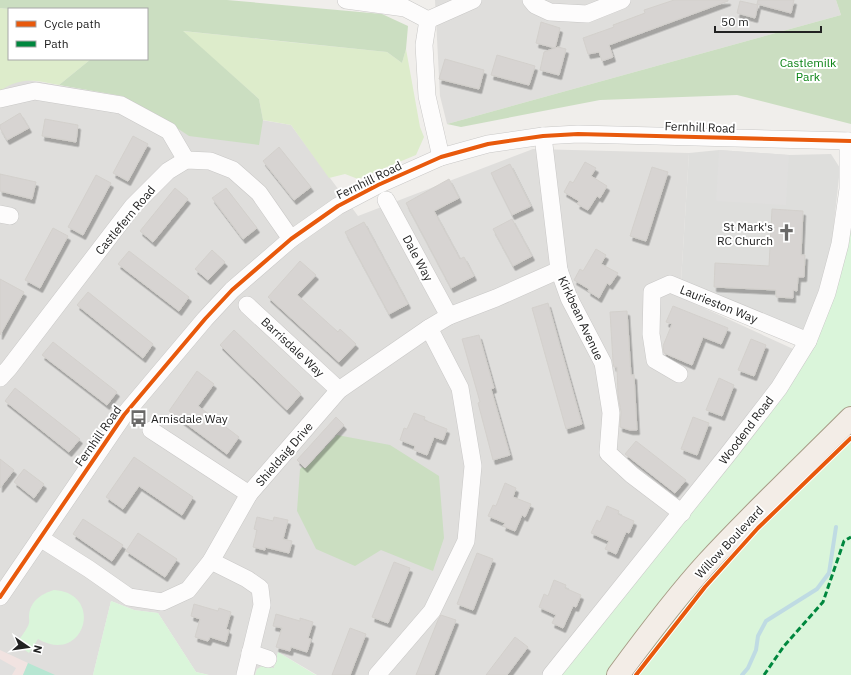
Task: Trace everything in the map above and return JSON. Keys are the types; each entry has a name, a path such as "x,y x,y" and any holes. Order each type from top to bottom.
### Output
{"main road":[{"name":"Willow Boulevard","path":"618,675 645,638 706,564 851,418"}],"street":[{"path":"346,0 405,8 428,20"},
{"path":"428,20 473,0"},
{"path":"531,0 535,5 550,12 587,14 622,0"},
{"path":"428,20 424,46 427,96 441,157"},
{"path":"0,99 35,91 121,105 170,131 186,160 210,161 233,170 259,193 291,239"},
{"name":"Fernhill Road","path":"0,597 124,415 205,320 232,290 291,239 338,206 378,185 441,157 488,144 543,136 586,135 850,141"},
{"name":"Kirkbean Avenue","path":"543,136 558,270 569,298 603,363 611,413 608,453 632,475 682,513"},
{"name":"Woodend Road","path":"551,675 682,513 778,388 808,341 826,293 840,244 848,189 850,141"},
{"name":"Castlefern Road","path":"3,370 133,206 168,171 186,160"},
{"name":"Dale Way","path":"386,200 449,316"},
{"name":"Shieldaig Drive","path":"40,538 89,569 129,597 162,602 188,590 211,561 249,494 339,390 429,328 449,316 496,298 558,270"},
{"name":"Laurieston Way","path":"679,374 655,360 651,334 652,292 670,284 808,341"},
{"name":"Barrisdale Way","path":"247,305 339,390"},
{"path":"377,675 432,611 466,541 473,466 460,388 429,328"},
{"path":"151,430 249,494"},
{"path":"211,561 247,579 260,588 262,605 245,675"},
{"path":"250,653 268,659"}],"shaded area":[{"path":"435,0 836,0 841,15 447,124 440,96"},
{"path":"0,75 291,125 358,216 533,149 689,153 680,297 802,353 566,675 317,675 278,652 274,668 257,669 255,675 209,675 196,672 158,613 134,610 111,601 93,675 0,675"},
{"path":"719,150 789,155 831,154 840,168 830,260 805,331 681,282 689,153"},
{"path":"719,150 789,155 786,205 716,201"},
{"path":"0,650 28,663 23,675 0,675"},
{"path":"0,659 16,668 12,675 0,675"}],"green space":[{"path":"0,0 227,0 382,14 408,26 406,49 402,63 387,52 183,31 259,99 263,120 259,145 189,136 156,114 122,96 59,85 90,60 148,60 148,8 0,8"},
{"name":"Castlemilk Park","path":"836,0 851,0 851,124 737,95 600,100 461,127 447,124 841,15"},
{"path":"0,8 8,9 8,60 90,60 59,85 36,81 22,81 8,86 0,91"},
{"path":"182,31 387,52 402,63 406,49 420,127 424,137 416,155 358,179 345,174 329,178 291,125 263,120 259,99"},
{"path":"851,229 851,675 560,675 752,432 849,239"},
{"path":"337,435 390,445 439,476 444,538 433,571 381,550 355,566 316,549 297,511 300,469 302,467 306,468"},
{"path":"54,590 70,594 80,603 84,614 83,626 77,636 68,643 54,645 38,639 29,653 16,644 29,625 30,611 34,602 41,596"},
{"path":"111,601 134,610 158,613 196,672 209,675 93,675"},
{"path":"278,652 317,675 255,675 257,669 262,666 274,668"},
{"path":"28,663 55,675 23,675"}],"building":[{"path":"674,0 728,1 609,45 613,57 602,61 599,52 588,54 583,38 614,27 613,25 645,13 644,10"},
{"path":"758,0 794,0 791,13 757,4"},
{"path":"740,1 758,5 755,18 737,13"},
{"path":"541,22 560,28 555,48 536,43"},
{"path":"558,47 566,49 559,75 540,70 544,52"},
{"path":"497,55 535,66 529,85 491,75"},
{"path":"445,59 484,70 479,89 439,79"},
{"path":"20,113 29,128 7,140 0,128 0,125"},
{"path":"45,119 78,125 76,142 42,136"},
{"path":"133,136 148,144 128,181 113,173"},
{"path":"279,147 311,187 294,200 263,161"},
{"path":"585,162 596,168 591,176 607,186 600,198 597,196 588,210 577,204 579,201 564,192 570,181 573,183"},
{"path":"510,164 531,206 512,215 491,173"},
{"path":"652,167 668,172 646,241 630,236"},
{"path":"0,174 36,182 32,199 0,191"},
{"path":"96,175 111,183 83,235 68,227"},
{"path":"449,179 459,198 434,211 460,259 464,257 474,276 451,288 406,203"},
{"path":"175,188 188,199 153,242 140,231"},
{"path":"226,188 257,228 243,239 212,198"},
{"name":"St Mark's RC Church","path":"772,209 803,211 801,255 805,255 804,277 798,277 797,291 793,290 793,298 776,297 776,290 714,287 715,263 769,266"},
{"path":"512,219 532,256 513,266 493,229"},
{"path":"364,222 408,304 389,314 345,232"},
{"path":"53,228 68,236 40,288 25,280"},
{"path":"596,249 606,255 601,264 618,273 610,285 607,283 599,298 588,291 589,289 574,280 580,269 583,271"},
{"path":"212,250 225,262 208,280 195,269"},
{"path":"129,251 189,297 179,311 118,264"},
{"path":"300,261 316,275 297,295 338,332 340,329 356,344 339,362 268,297"},
{"path":"0,279 24,292 0,335"},
{"path":"88,292 153,344 143,358 77,305"},
{"path":"548,303 582,424 566,429 532,308"},
{"path":"673,306 728,328 721,344 703,337 692,365 664,353 663,346 672,324 666,322"},
{"path":"627,311 631,375 634,375 637,430 630,430 620,427 621,412 618,395 617,367 614,367 613,362 610,312"},
{"path":"234,330 301,394 287,410 220,345"},
{"path":"479,335 494,388 491,389 510,455 493,460 478,403 480,402 462,339"},
{"path":"751,339 766,345 754,376 738,370"},
{"path":"53,342 117,392 107,405 42,355"},
{"path":"197,371 214,384 198,406 239,437 227,454 169,411"},
{"path":"719,378 734,385 722,416 706,410"},
{"path":"15,388 80,439 69,452 5,401"},
{"path":"414,413 425,417 424,420 447,429 443,440 434,437 427,455 414,450 415,446 400,440 404,428 407,429"},
{"path":"336,417 344,425 305,468 297,460"},
{"path":"693,417 709,423 697,455 681,449"},
{"path":"636,441 686,480 675,493 625,454"},
{"path":"134,457 193,497 182,515 139,486 123,509 106,497"},
{"path":"0,459 14,470 0,488"},
{"path":"24,469 44,484 34,498 14,482"},
{"path":"505,483 516,488 513,497 531,504 525,517 522,515 515,531 503,526 505,523 488,516 493,505 496,506"},
{"path":"607,506 619,511 618,514 634,521 629,533 626,532 616,554 605,549 609,541 591,533 597,520 600,522"},
{"path":"257,517 273,521 274,517 288,520 283,539 292,541 289,553 265,547 265,550 253,547 257,530 254,529"},
{"path":"83,519 123,545 112,561 73,534"},
{"path":"138,533 177,559 165,577 126,551"},
{"path":"477,553 493,559 473,610 457,604"},
{"path":"394,562 410,568 388,623 372,617"},
{"path":"554,580 566,585 565,588 581,595 576,607 573,606 563,628 552,623 556,615 539,607 544,594 548,596"},
{"path":"194,604 218,611 219,608 231,612 226,629 229,630 226,642 210,637 208,641 195,637 200,619 191,616"},
{"path":"276,614 300,621 300,618 313,622 308,638 311,639 307,652 291,647 290,651 276,647 282,628 273,626"},
{"path":"441,615 456,620 434,675 416,675 438,620"},
{"path":"350,628 366,634 350,675 332,675"},
{"path":"515,637 528,647 507,675 486,675"}],"waterway":[{"path":"742,675 748,668 756,650 758,636 766,621 817,589 829,573 836,527"}],"marked path":[{"path":"764,675 784,646 823,602 844,541 851,537"}],"cycle path":[{"path":"0,597 124,415 205,319 232,290 291,239 338,206 378,185 441,157 488,144 543,136 578,134 851,141"},
{"path":"636,675 705,587 758,528 851,438"}],"place":[{"name":"St Mark's RC Church","path":"786,233"},
{"name":"Arnisdale Way","path":"138,418"}]}
